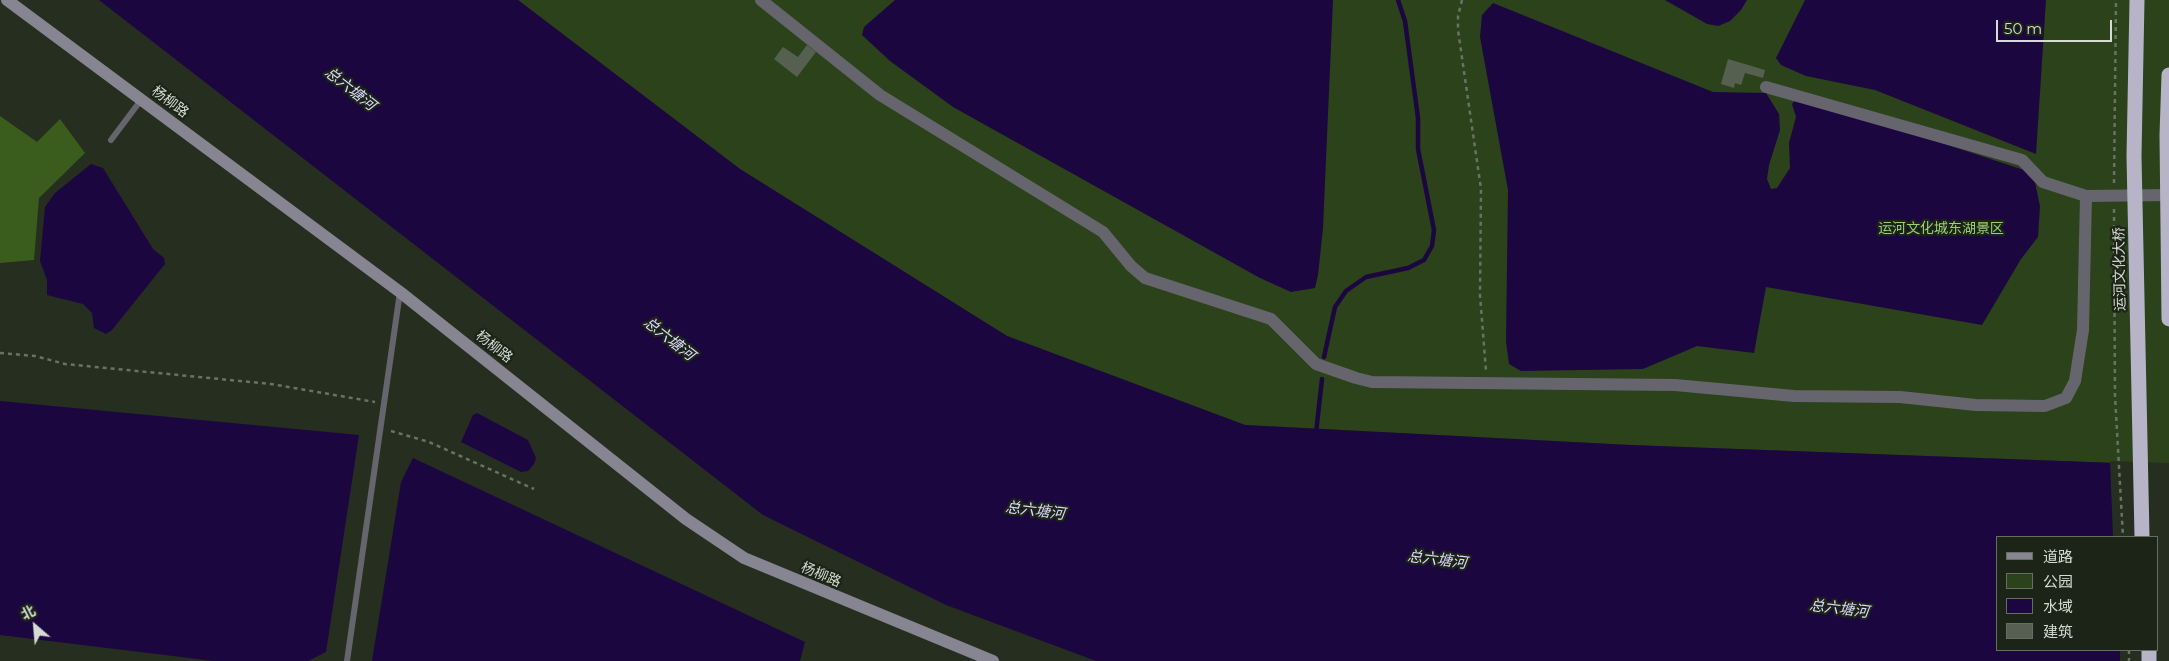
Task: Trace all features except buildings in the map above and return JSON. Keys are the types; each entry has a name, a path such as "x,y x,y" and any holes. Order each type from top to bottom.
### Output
{"highway":[{"name":"运河文化大桥","path":"2137,0 2134,156 2142,536"},
{"path":"2169,75 2167,145 2169,319"}],"street":[{"name":"杨柳路","path":"7,0 400,292 686,519 744,558 993,661"},
{"path":"760,0 880,96 1103,232 1131,266 1145,278 1271,319 1316,364 1372,382 1488,385 1675,385 1794,396 1900,397 1976,405 2045,406 2066,398 2075,380 2083,330 2086,196"},
{"path":"1766,87 2022,160 2043,182 2086,196 2169,195"}],"lane":[{"path":"111,140 141,100"},
{"path":"347,661 400,292"}],"path":[{"path":"1462,0 1458,16 1458,30 1482,189 1480,295 1488,385"},
{"path":"2114,187 2116,0"},
{"path":"2114,207 2115,396 2123,536"},
{"path":"0,353 35,356 65,364 271,384 384,403"},
{"path":"380,428 429,442 534,489"}],"green space":[{"name":"运河文化城东湖景区","path":"518,0 2169,0 2169,465 1630,445 1245,425 1007,336 740,169"},
{"path":"0,116 37,142 60,119 85,153 39,198 34,260 0,263"}],"water":[{"name":"总六塘河","path":"99,0 518,0 740,169 1007,336 1245,425 1630,445 2169,465 2169,661 1096,661 946,605 763,515"},
{"path":"895,0 1333,0 1323,228 1315,288 1291,292 1260,278 953,107 890,61 862,35 864,27"},
{"path":"1665,0 1747,0 1741,10 1730,21 1718,26 1707,24"},
{"path":"1805,0 2046,0 2036,154 1875,90 1806,76 1781,65 1776,58"},
{"path":"1493,3 1713,92 1766,93 1779,114 1780,130 1769,165 1767,179 1771,189 1777,188 1790,168 1789,143 1796,117 1792,104 1799,96 2033,173 2040,206 2038,237 2021,259 1982,325 1766,287 1754,353 1697,346 1643,369 1521,371 1509,364 1506,341 1508,190 1480,37 1482,15"},
{"path":"91,164 103,168 153,249 164,258 165,264 112,330 106,334 94,328 92,313 83,304 47,295 47,280 40,261 45,207 55,193"},
{"path":"0,401 359,435 326,652 308,661 214,661 0,635"},
{"path":"477,413 528,440 536,458 528,471 521,472 461,442 473,415"},
{"path":"413,458 805,642 800,661 372,661 401,482"}],"pier":[{"path":"2110,461 2169,463 2169,661 2120,661 2120,651 2159,651 2159,536 2113,536"}],"waterway":[{"path":"1324,357 1335,307 1346,291 1366,277 1408,268 1424,260 1432,246 1434,230 1418,149 1418,118 1405,21 1398,0"},
{"path":"1316,433 1322,379"}]}
